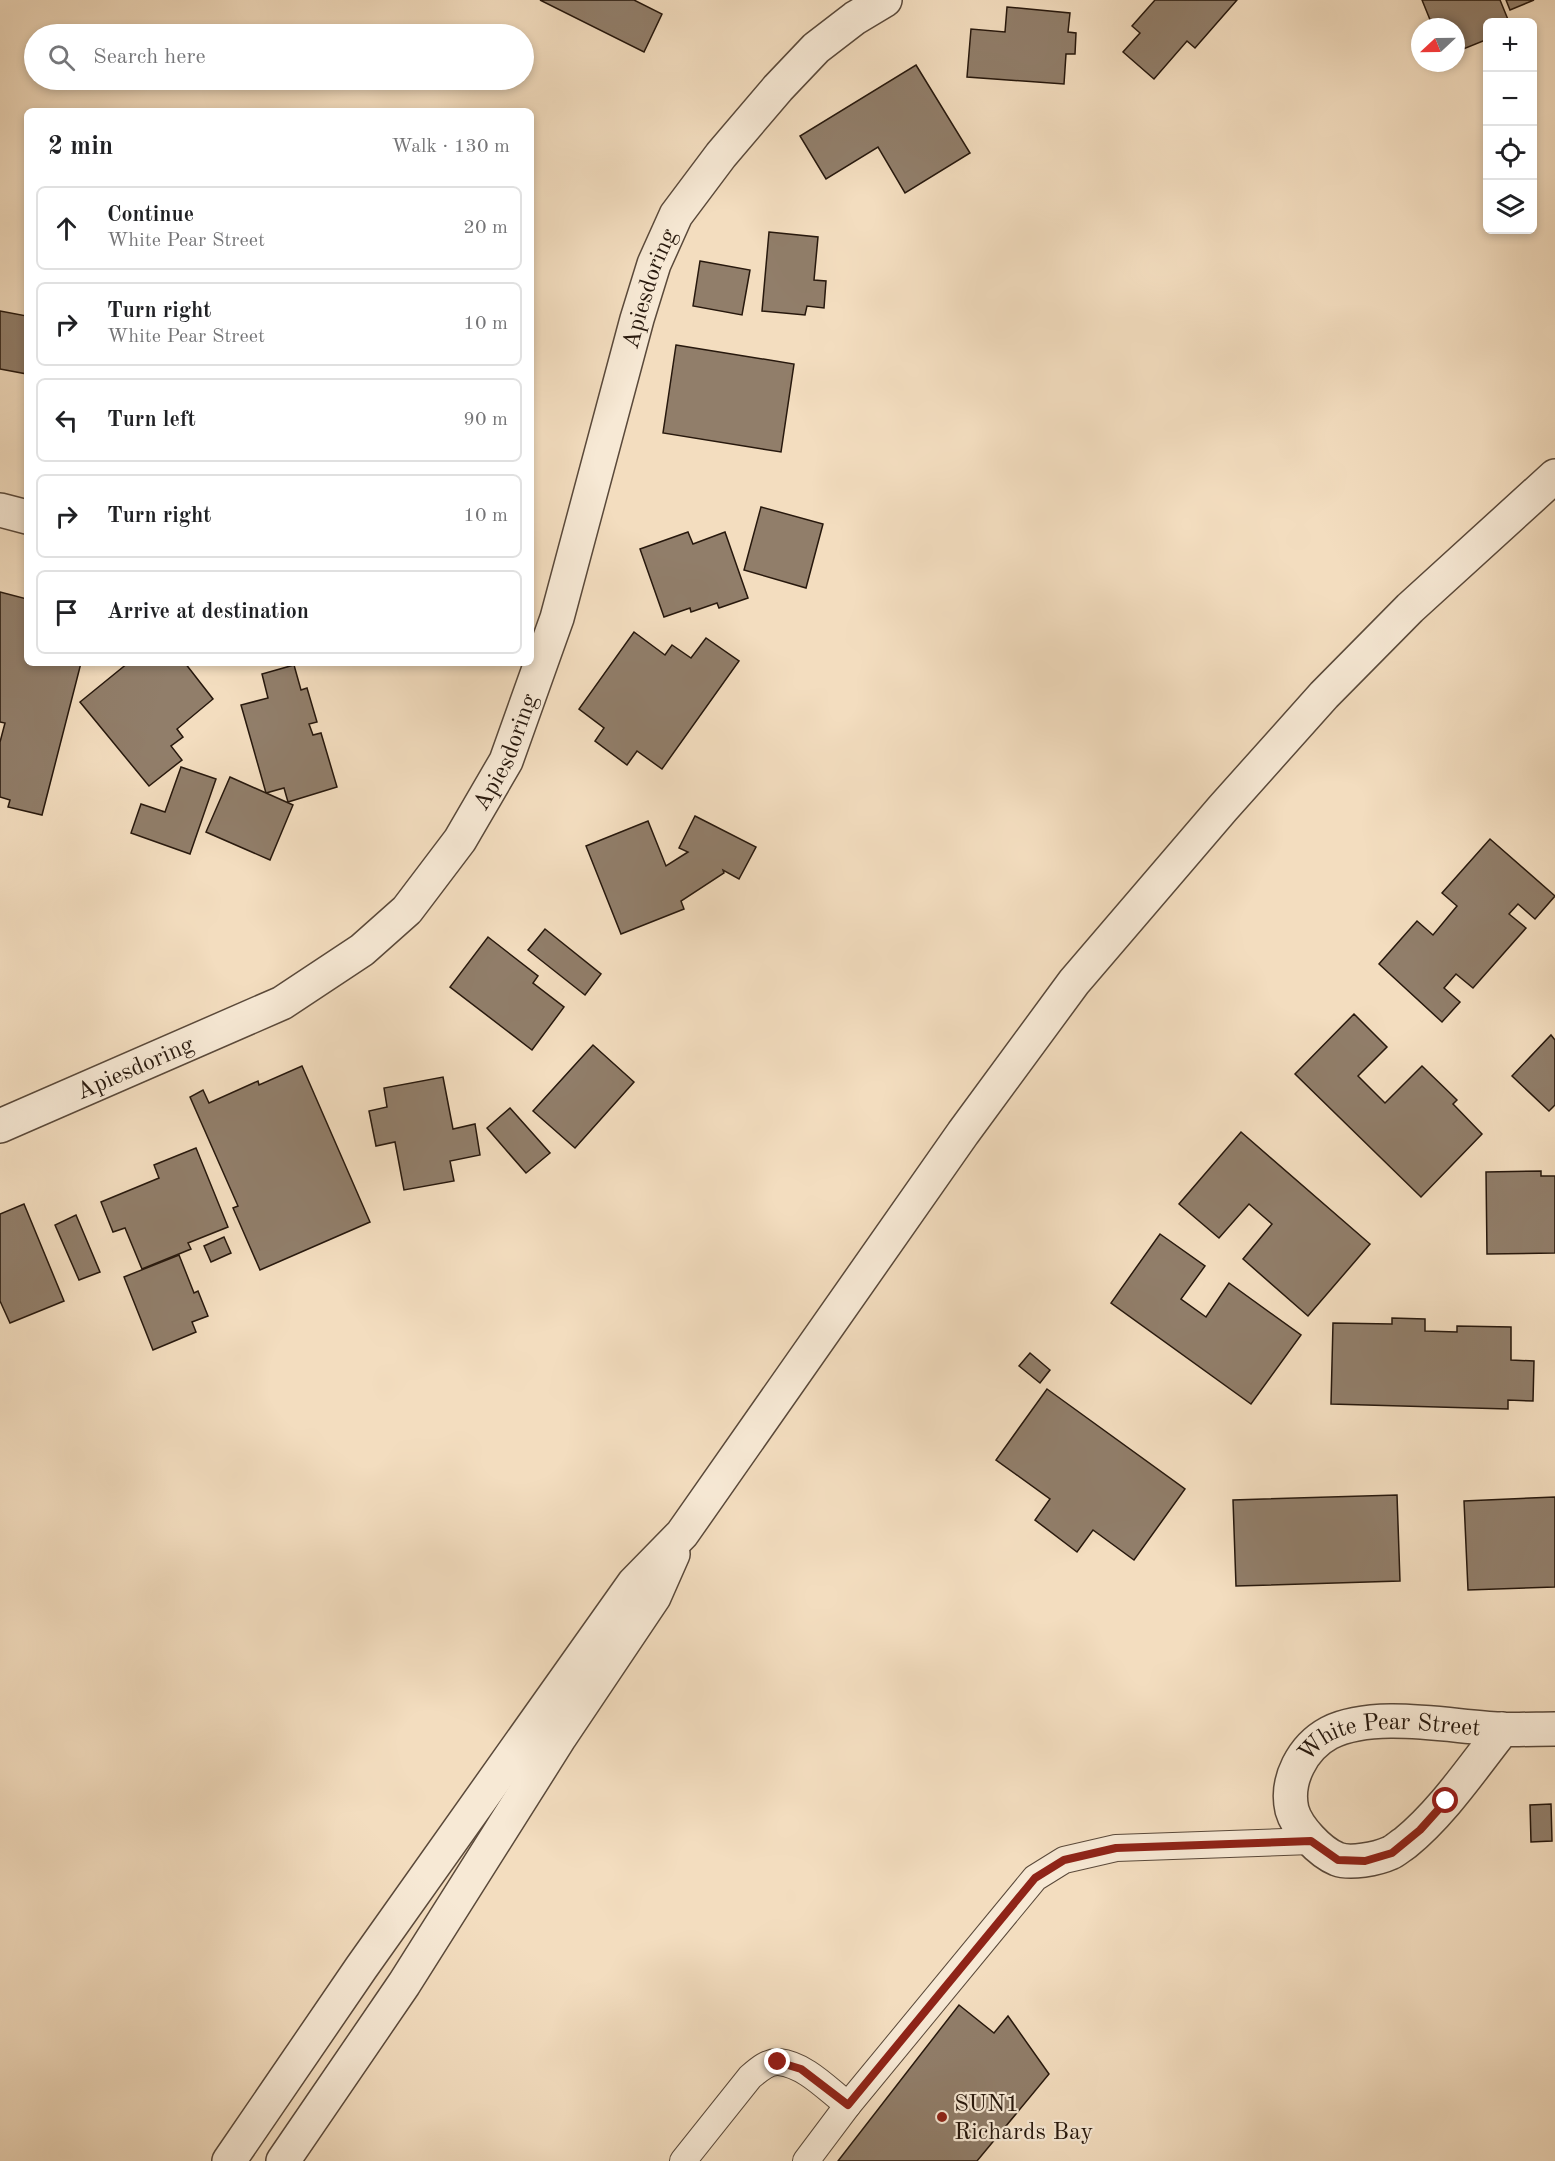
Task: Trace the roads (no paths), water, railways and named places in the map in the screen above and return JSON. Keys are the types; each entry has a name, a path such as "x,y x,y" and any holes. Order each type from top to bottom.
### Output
{"street":[{"name":"Apiesdoring","path":"534,653 654,264 676,215 721,155 778,88 816,48 855,18 885,0"},
{"path":"229,2161 361,1968 634,1583 682,1534 963,1133 1074,982 1223,807 1324,695 1410,608 1555,476"},
{"path":"0,510 24,516"},
{"name":"Apiesdoring","path":"0,1126 282,1004 362,950 407,910 460,840 506,761 531,666"},
{"path":"283,2161 404,1984 560,1737 654,1597 682,1534"},
{"name":"White Pear Street","path":"1503,1730 1420,1830 1392,1853 1365,1861 1338,1860 1311,1841 1292,1811 1291,1786 1299,1763 1315,1743 1330,1733 1348,1727 1385,1720 1503,1730 1555,1729"},
{"path":"295,2161 305,2129"}],"lane":[{"path":"806,2161 848,2105 1035,1878 1064,1860 1116,1848 1311,1841"},
{"path":"683,2161 750,2077 761,2068 778,2062 801,2069 848,2105"}],"place":[{"name":"SUN1 Richards Bay","path":"942,2117"}]}
